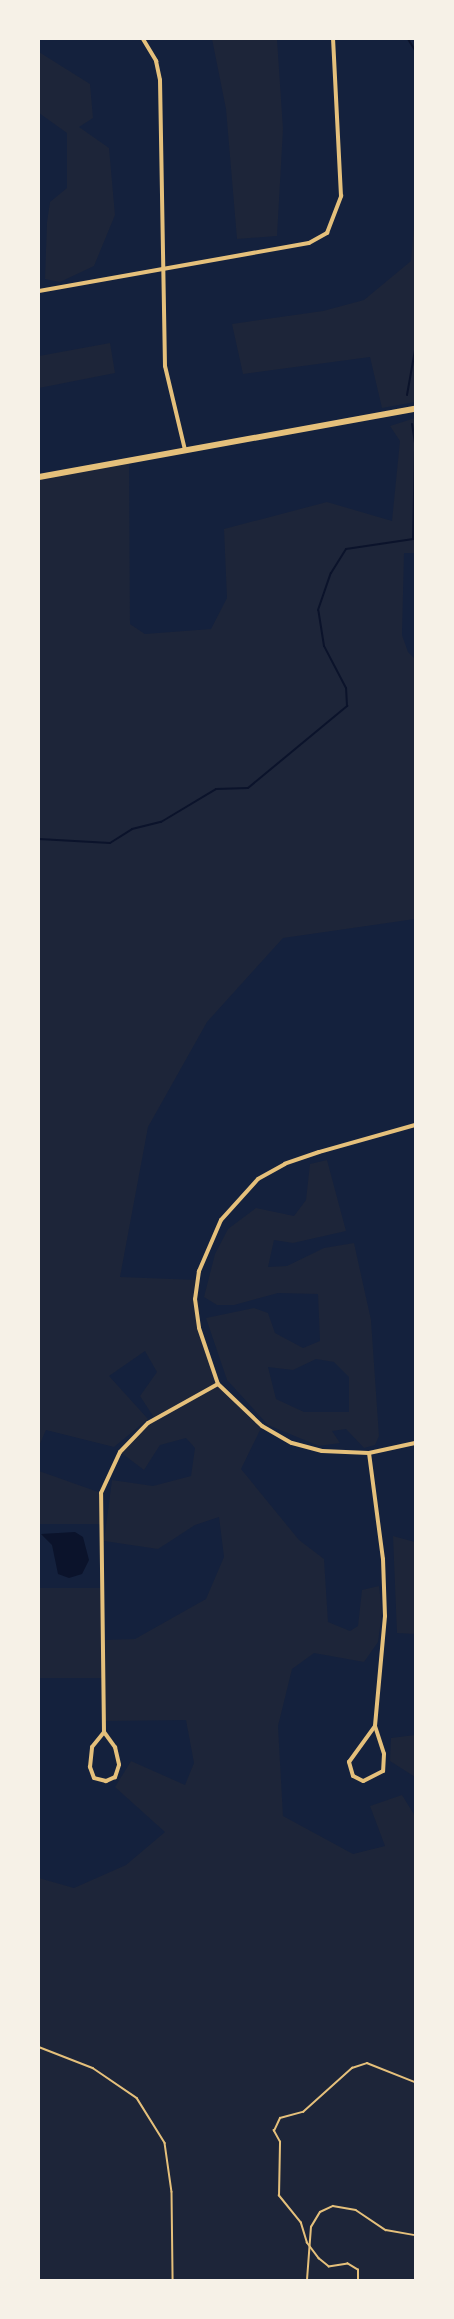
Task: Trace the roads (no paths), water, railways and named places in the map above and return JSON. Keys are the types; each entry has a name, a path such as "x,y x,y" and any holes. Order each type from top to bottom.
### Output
{"main road":[{"path":"39,477 415,409"}],"street":[{"path":"143,39 156,61 160,80 165,366 185,450"},
{"path":"39,291 163,267 309,243 327,233 341,196 333,39"},
{"path":"415,1125 285,1164 258,1179 221,1220 200,1269 195,1299 199,1328 218,1384 262,1426 292,1443 322,1451 369,1453 415,1443"},
{"path":"104,1732 92,1747 90,1767 94,1778 106,1781 115,1777 120,1765 115,1747 104,1732 101,1493 120,1452 148,1423 218,1384"},
{"path":"369,1453 383,1559 385,1616 375,1726 384,1754 383,1771 363,1781 353,1776 349,1762 375,1726"}],"waterway":[{"path":"408,39 415,50"},
{"path":"407,395 415,350"},
{"path":"412,424 415,444"},
{"path":"39,839 110,843 132,829 161,822 216,789 248,788 347,706 346,688 324,646 318,610 331,573 346,549 413,539 415,449"}]}
